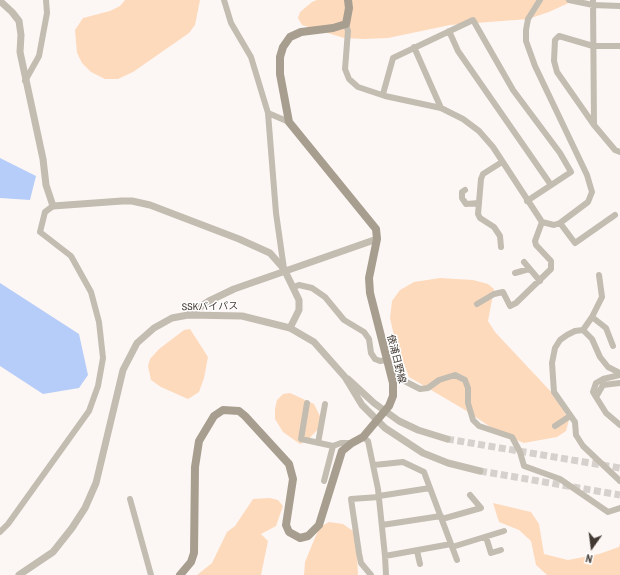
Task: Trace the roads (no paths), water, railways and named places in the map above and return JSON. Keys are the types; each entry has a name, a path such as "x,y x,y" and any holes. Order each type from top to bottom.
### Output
{"main road":[{"path":"348,0 350,8 346,24 333,28 301,32 290,37 283,47 280,57 280,74 289,122 371,221 376,229 377,239"},
{"name":"俵浦日野線","path":"180,575 191,562 194,553 195,475 198,441 214,416 223,410 232,409 246,416 288,464 293,479 286,525 289,532 300,538 308,536 319,525 342,451 366,434 389,406 394,391 370,293 369,278 377,239"}],"street":[{"path":"25,80 39,56 47,13 46,0"},
{"path":"224,0 231,23 251,57 268,114 276,213 284,269"},
{"path":"346,24 348,31 345,69 349,79 358,87 441,108 463,119 479,131 502,162 542,222 554,224 560,223 588,202 592,192 587,175 538,73 526,41 528,19 540,0"},
{"path":"569,0 620,6"},
{"path":"0,1 19,21 21,35 20,52 25,80 43,159 46,185 53,206"},
{"path":"593,3 594,125"},
{"path":"383,94 393,58 472,20 514,90 560,152 570,172 527,201"},
{"path":"449,31 458,51 551,185"},
{"path":"620,46 593,46 559,36 555,40 554,61 557,72 594,125 615,150 620,152"},
{"path":"414,48 441,108"},
{"path":"268,114 289,122"},
{"path":"501,247 500,236 494,227 480,218 478,214 483,189 483,174 502,162"},
{"path":"465,190 462,192 462,198 466,204 479,203"},
{"path":"0,532 8,524 89,410 98,386 102,358 99,322 91,292 72,256 40,232 45,212 53,206 127,201 150,205 251,244 270,253 284,269 299,300 299,310 290,328"},
{"path":"560,223 575,243 615,215"},
{"path":"477,304 494,294 503,292 510,306 516,303 551,269 551,261 536,245 535,241 542,222"},
{"path":"188,315 208,300 234,289 377,239"},
{"path":"524,262 540,281"},
{"path":"515,273 529,269"},
{"path":"600,275 602,297 592,317 583,330 575,331 560,340 555,348 552,363 554,392 575,422 576,435 583,446 620,481"},
{"path":"294,287 299,285 312,288 325,297 344,320 364,332 369,339 371,353 375,359 380,361 387,360"},
{"path":"484,300 489,306"},
{"name":"SSKバイパス","path":"19,575 53,552 72,528 85,508 96,483 123,370 138,342 154,328 172,318 188,315 242,316 290,328 314,342 345,377 362,405 385,428 402,442 423,454 448,463 480,471"},
{"path":"592,317 606,328 613,346"},
{"path":"583,330 592,339 600,357 608,367 620,374"},
{"path":"391,374 420,389 428,388 439,380 455,375 465,380 468,388 468,403 473,420 479,426 512,437 520,452 524,466 560,479 608,512 620,508"},
{"path":"620,374 603,379 596,383 593,392 606,413 620,425"},
{"path":"345,377 374,403 399,421 418,430 447,439"},
{"path":"596,397 603,385 620,383"},
{"path":"307,403 300,437 301,439 332,446 341,443 352,443"},
{"path":"318,443 325,404"},
{"path":"555,426 570,416"},
{"path":"366,434 374,465 379,496 388,574"},
{"path":"324,481 332,446"},
{"path":"374,465 403,462 409,463 424,472 457,560"},
{"path":"371,575 361,562 351,499 430,488"},
{"path":"382,525 441,518 481,508 470,495"},
{"path":"130,499 151,575"},
{"path":"385,556 452,546 504,531"},
{"path":"486,537 491,554 501,550"},
{"path":"417,551 420,564"}],"water":[{"path":"0,158 36,176 30,200 0,198"},
{"path":"0,283 79,334 88,375 79,388 43,394 0,366"}],"tunnel":[{"path":"447,439 620,468"},
{"path":"480,471 620,495"}]}
